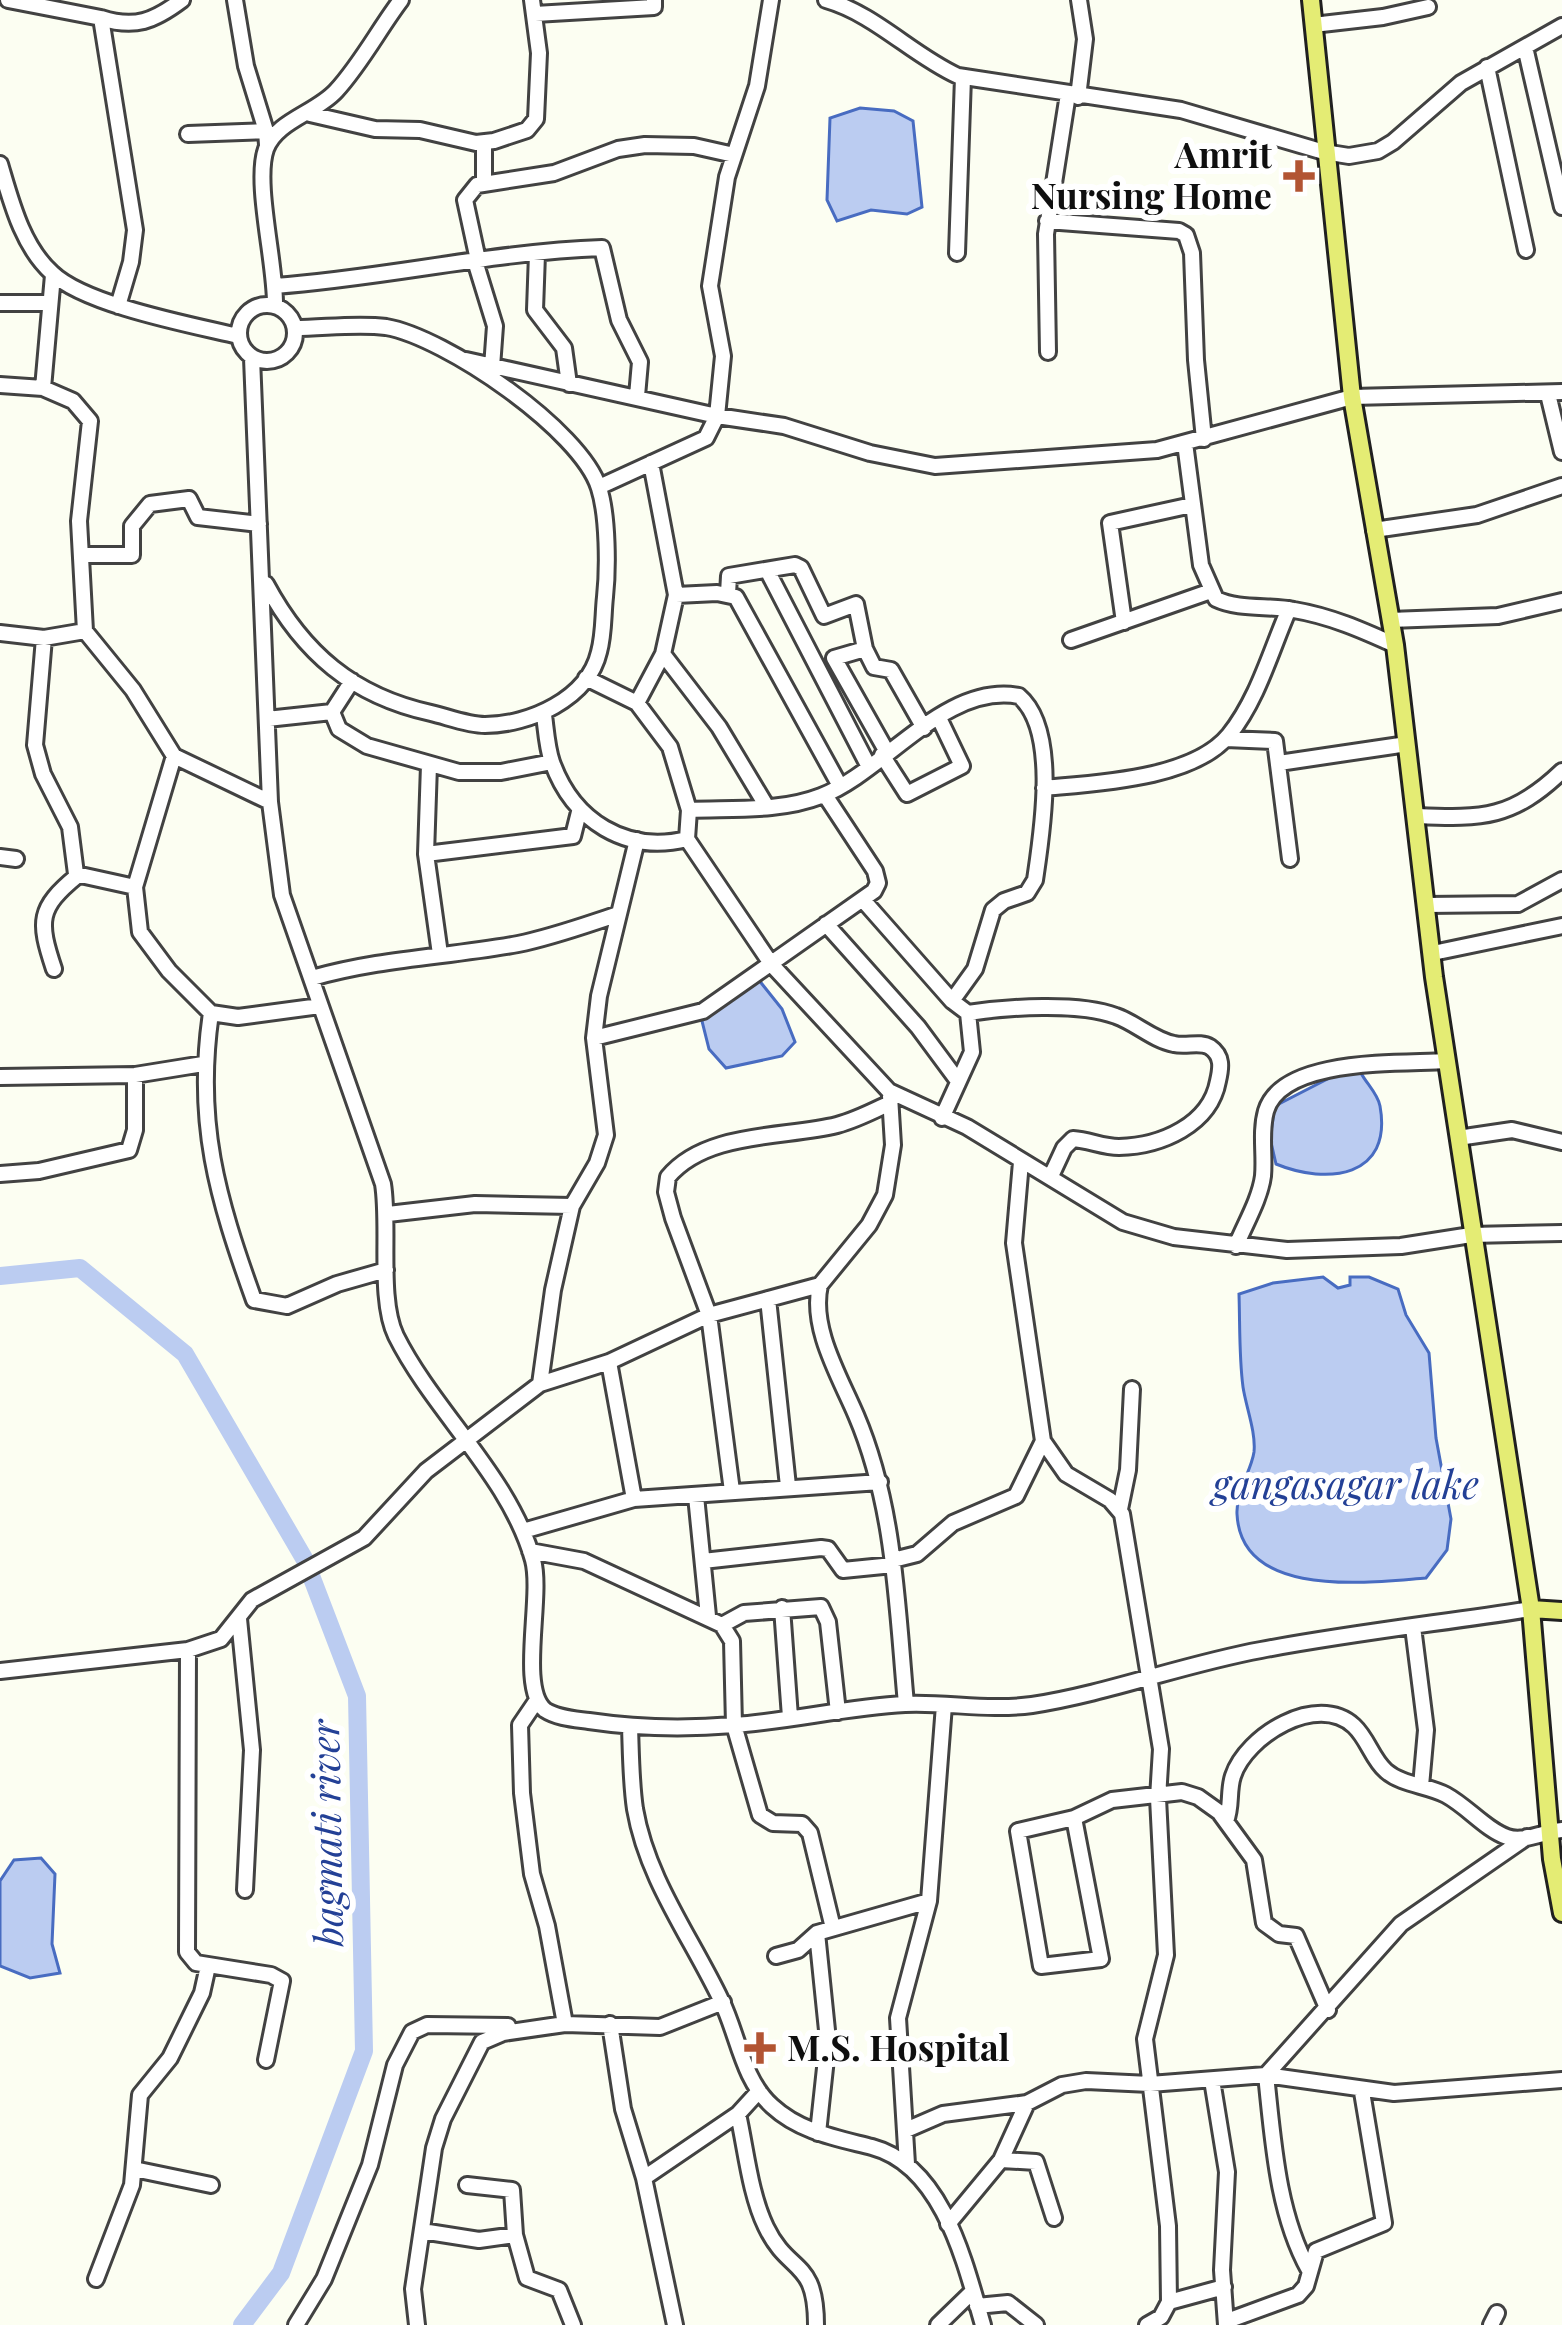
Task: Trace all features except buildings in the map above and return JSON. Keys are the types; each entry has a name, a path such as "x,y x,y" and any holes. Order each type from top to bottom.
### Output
{"main road":[{"path":"1311,0 1352,397 1395,645 1446,1061 1531,1610 1562,1913"},
{"path":"1531,1610 1562,1611"}],"street":[{"path":"10,0 123,25 151,20 182,0"},
{"path":"235,0 246,67 267,138 263,176 274,306"},
{"path":"188,134 267,138 310,114 337,91 401,0"},
{"path":"310,114 375,129 420,130 484,143 527,130 535,123 538,53 534,7 654,7 654,0"},
{"path":"599,487 706,438 717,416 722,356 710,286 734,154 757,86 771,0"},
{"path":"826,0 855,10 935,66 963,77 1201,115 1349,156 1378,151 1487,67 1562,26"},
{"path":"1048,352 1047,221 1085,39 1079,0"},
{"path":"1313,25 1428,7"},
{"path":"101,18 114,122 135,230 118,306"},
{"path":"1525,47 1562,207"},
{"path":"1487,67 1526,250"},
{"path":"958,253 963,77"},
{"path":"484,143 484,183"},
{"path":"492,367 495,326 465,200 471,188 554,172 618,149 645,145 694,146 734,154"},
{"path":"0,164 25,236 53,275 118,306 238,336"},
{"path":"1047,221 1179,230 1186,235 1192,254 1204,439"},
{"path":"275,286 344,281 421,265 604,249 619,320 640,362 637,397"},
{"path":"537,254 535,310 562,343 569,384"},
{"path":"43,388 53,275"},
{"path":"0,303 48,303"},
{"path":"259,306 274,306 288,314 295,328 293,344 283,356 268,362 253,358 238,336 245,314 259,306"},
{"path":"295,328 388,327 492,367 784,426 870,453 935,466 1156,450 1352,397 1555,393 1562,452"},
{"path":"253,358 270,802 282,895 382,1184 394,1333 465,1437 523,1531 530,1551 538,1594 531,1672 537,1700 555,1715 631,1727 734,1726 905,1704 1030,1705 1261,1650 1531,1610"},
{"path":"263,579 287,623 331,669 394,705 484,725 544,715 586,678 599,655 608,574 599,487 570,443 532,408 466,360"},
{"path":"1,391 43,388 73,401 90,421 80,494 85,631 133,690 174,756 270,802"},
{"path":"1185,443 1201,565 1216,599 1327,616 1395,645"},
{"path":"637,703 664,654 676,595 652,464"},
{"path":"1374,530 1489,513 1562,487"},
{"path":"81,555 132,555 132,526 150,504 189,499 198,517 260,524"},
{"path":"1124,622 1109,523 1192,505"},
{"path":"728,594 729,576 795,565 801,568 824,616 856,604 865,649 874,667 891,670 924,728"},
{"path":"767,570 868,765"},
{"path":"1071,640 1211,591"},
{"path":"676,595 728,594 742,605 840,787"},
{"path":"1390,620 1498,616 1562,601"},
{"path":"1044,788 1149,775 1197,757 1226,739 1247,709 1289,609"},
{"path":"0,633 44,638 85,631"},
{"path":"44,638 35,745 43,774 70,827 77,876"},
{"path":"865,649 834,658 907,794 962,766 939,718"},
{"path":"664,654 719,728 767,807"},
{"path":"586,678 637,703 670,747 689,810 687,839 772,965 890,1097 967,1127 1123,1222 1174,1237 1287,1250 1401,1246 1471,1234 1562,1233"},
{"path":"332,712 352,681"},
{"path":"689,810 767,807 825,795 939,718 991,695 1018,696 1039,728 1044,788 1035,880 1028,892 993,910 975,968 952,1001"},
{"path":"267,719 332,712"},
{"path":"332,712 339,729 367,746 459,772 501,772 552,762"},
{"path":"544,715 552,762 579,812 618,836 660,845 687,839"},
{"path":"1226,739 1271,739 1279,763 1290,859"},
{"path":"1279,763 1407,744"},
{"path":"174,756 135,887 140,932 211,1012 238,1017 320,1006"},
{"path":"429,765 426,854 440,954"},
{"path":"1418,816 1496,815 1514,809 1562,771"},
{"path":"594,1038 695,1014 772,965 876,887 877,878 825,795"},
{"path":"426,854 572,836 579,812"},
{"path":"539,1384 572,1206 606,1135 594,1038 598,996 637,840"},
{"path":"54,969 43,918 52,896 77,876 135,887"},
{"path":"1426,905 1518,904 1562,880"},
{"path":"863,899 952,1001 968,1013 992,1009 1096,1011 1124,1019 1169,1043 1204,1044 1220,1059 1214,1101 1188,1126 1137,1145 1115,1147 1073,1138 1051,1176"},
{"path":"312,978 370,962 554,936 619,914"},
{"path":"826,924 918,1027 958,1082"},
{"path":"1433,953 1562,926"},
{"path":"211,1012 203,1064 209,1158 254,1300 287,1306 386,1270"},
{"path":"943,1118 972,1052 968,1013"},
{"path":"1236,1246 1263,1174 1266,1111 1280,1091 1332,1069 1446,1061"},
{"path":"0,1077 135,1075 203,1064"},
{"path":"0,1174 39,1171 129,1150 135,1130 135,1075"},
{"path":"0,1671 188,1650 221,1639 251,1600 364,1538 426,1471 539,1384 609,1362 709,1315 820,1285 885,1196 892,1159 890,1097"},
{"path":"732,1491 709,1315 666,1184 673,1171 747,1137 838,1125 890,1097"},
{"path":"1458,1138 1512,1130 1562,1142"},
{"path":"1021,1162 1014,1243 1043,1442 1066,1474 1120,1509"},
{"path":"388,1214 475,1204 572,1206"},
{"path":"820,1285 820,1321 880,1482 893,1563 905,1704"},
{"path":"768,1299 788,1486"},
{"path":"609,1362 634,1499"},
{"path":"1132,1389 1128,1470 1120,1509 1128,1534 1161,1749 1158,1798 1166,1954 1144,2039 1168,2226 1169,2302 1161,2318 1148,2325"},
{"path":"703,1562 821,1548 828,1549 843,1570 893,1563 917,1554 953,1523 1016,1496 1043,1442"},
{"path":"523,1531 634,1499 880,1482"},
{"path":"696,1496 715,1620"},
{"path":"530,1551 584,1561 715,1620 733,1641 734,1726 764,1820 802,1824 810,1833 825,1931 828,2040 818,2133"},
{"path":"715,1620 817,1606 824,1611 838,1712"},
{"path":"782,1609 790,1717"},
{"path":"239,1618 252,1750 244,1890"},
{"path":"1413,1627 1426,1730 1421,1786"},
{"path":"188,1650 187,1952 192,1961 208,1966 272,1975 282,1981 266,2060"},
{"path":"537,1700 520,1725 522,1793 528,1850 564,2020"},
{"path":"907,2164 898,2018 929,1901 944,1705"},
{"path":"1226,1821 1233,1776 1252,1748 1274,1728 1318,1715 1345,1720 1357,1728 1383,1768 1462,1805 1505,1836 1557,1830"},
{"path":"631,1727 633,1796 645,1846 678,1922 722,2002 759,2092 787,2117 818,2133 872,2147 907,2164 948,2224 982,2325"},
{"path":"1074,1818 1101,1958 1041,1966 1018,1831 1074,1818 1112,1800 1182,1792 1208,1802 1254,1860 1264,1923 1279,1934 1295,1934 1328,2010"},
{"path":"1266,2075 1400,1924 1527,1837"},
{"path":"776,1957 799,1950 825,1931 929,1901"},
{"path":"96,2279 134,2169 140,2095 170,2058 195,2010 208,1966"},
{"path":"296,2325 324,2279 370,2165 395,2065 412,2032 427,2025 492,2027 564,2020 660,2027 722,2002"},
{"path":"417,2325 413,2289 438,2134 478,2048 503,2033 564,2020"},
{"path":"610,2024 623,2109 644,2178 675,2325"},
{"path":"906,2130 943,2114 1027,2103 1074,2082 1150,2084 1266,2075 1394,2093 1562,2080"},
{"path":"1266,2075 1280,2182 1295,2241 1309,2270"},
{"path":"1212,2080 1227,2172 1227,2323 1298,2295 1306,2286 1312,2255 1322,2246 1384,2223 1362,2092"},
{"path":"644,2178 738,2114 759,2092"},
{"path":"948,2224 1001,2160 1027,2103"},
{"path":"738,2114 763,2221 814,2286 816,2325"},
{"path":"1001,2160 1036,2162 1054,2218"},
{"path":"134,2169 211,2185"},
{"path":"467,2185 512,2190 515,2235 526,2278 559,2290 573,2325"},
{"path":"422,2230 479,2240 515,2235"},
{"path":"1169,2302 1224,2287"},
{"path":"938,2325 975,2299 1008,2303 1036,2325"}],"water":[{"path":"860,108 894,111 913,121 922,207 907,214 871,210 837,221 827,200 830,118"},
{"path":"758,979 782,1009 795,1042 782,1056 726,1068 709,1049 702,1021 715,1004"},
{"path":"1345,1070 1361,1073 1379,1102 1381,1130 1366,1162 1335,1174 1276,1164 1270,1138 1275,1106"},
{"name":"gangasagar lake","path":"1323,1277 1338,1288 1350,1285 1350,1277 1369,1277 1398,1289 1406,1315 1429,1353 1436,1438 1451,1519 1447,1550 1426,1578 1312,1580 1260,1561 1244,1542 1237,1505 1254,1444 1242,1376 1239,1294 1273,1283"},
{"path":"41,1858 55,1874 52,1944 60,1973 30,1978 0,1966 0,1881 14,1860"}],"waterway":[{"name":"bagmati river","path":"0,1276 80,1268 185,1354 305,1560 357,1696 364,2051 281,2273 242,2325"}],"place":[{"name":"Amrit Nursing Home","path":"1299,176"},
{"name":"M.S. Hospital","path":"760,2048"}]}
